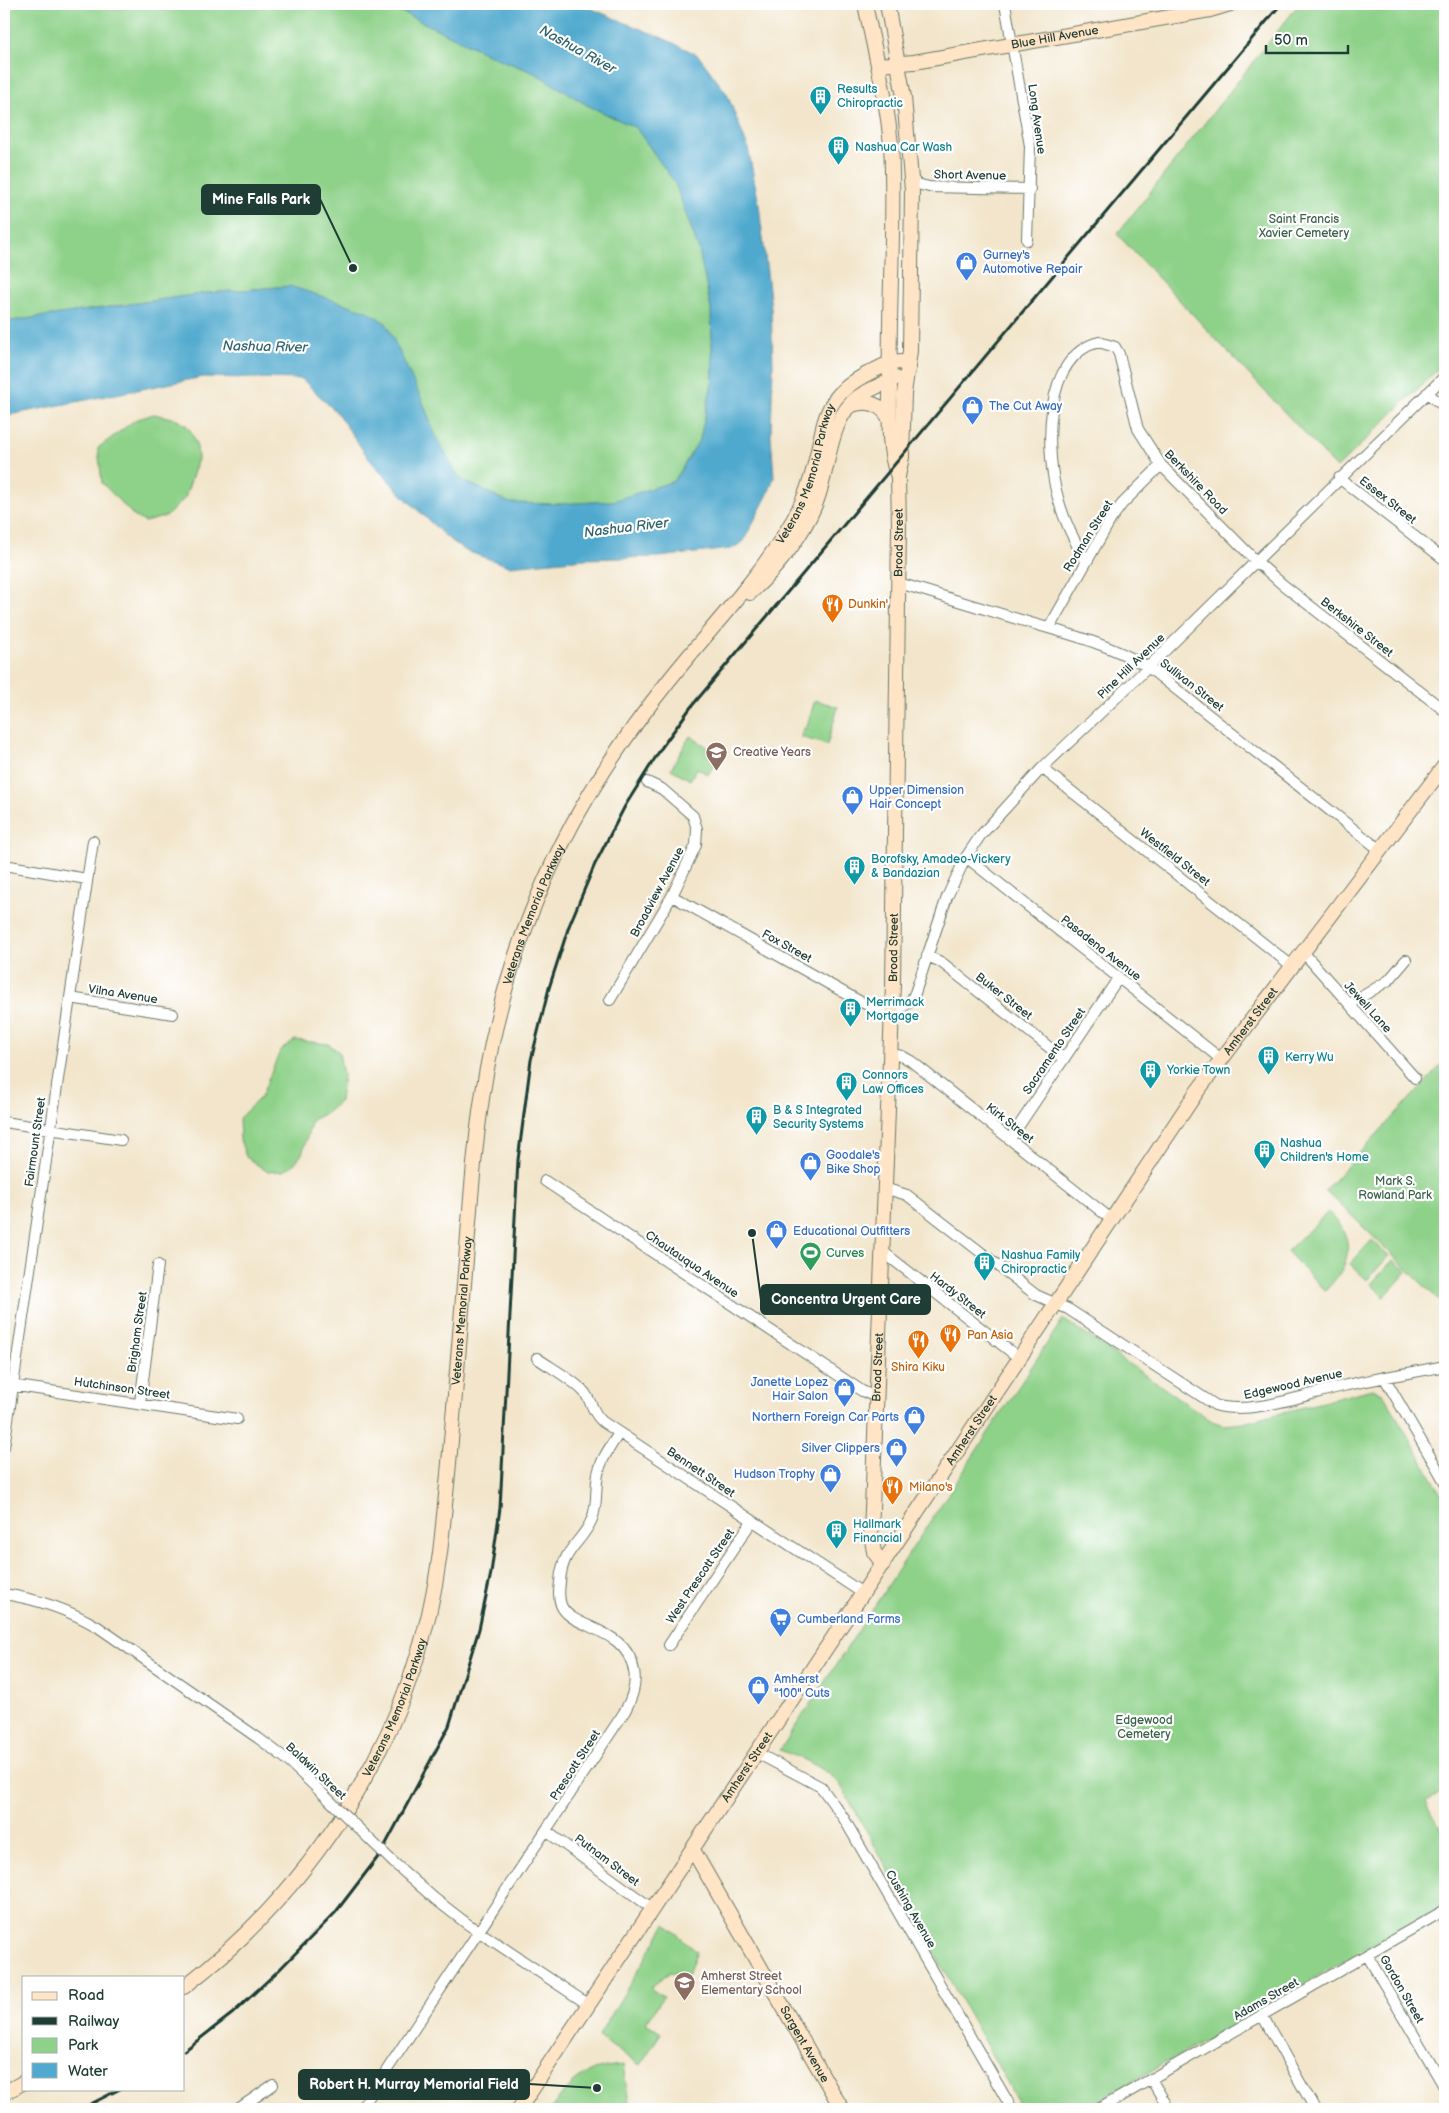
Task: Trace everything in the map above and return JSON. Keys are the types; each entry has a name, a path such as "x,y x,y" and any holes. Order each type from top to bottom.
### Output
{"main road":[{"name":"Broad Street","path":"865,4 889,123 892,153 889,381 892,457 898,477"},
{"name":"Broad Street","path":"883,1564 874,1552 871,1537 892,1009 898,477 902,457 904,394 908,370 912,179 907,116 887,4"},
{"name":"Blue Hill Avenue","path":"878,65 1013,46 1210,10 1230,4"},
{"path":"889,364 900,362 908,370"},
{"name":"Veterans Memorial Parkway","path":"185,1986 248,1931 280,1898 302,1871 354,1798 382,1745 398,1709 424,1632 438,1568 478,1124 489,1054 504,996 537,900 564,840 616,752 654,700 723,618 775,549 798,512 813,473 824,420 834,401 851,384 889,364"},
{"name":"Veterans Memorial Parkway","path":"723,618 774,570 797,540 818,497 836,428 849,406 862,395 908,370"},
{"path":"849,406 864,403 877,405 885,411 890,421"},
{"name":"Amherst Street","path":"519,2109 864,1594 1055,1303 1196,1093 1445,765"},
{"name":"Sargent Avenue","path":"693,1850 842,2109"},
{"path":"4,2094 22,2083"}],"street":[{"name":"Long Avenue","path":"1005,4 1030,138 1027,240"},
{"name":"Short Avenue","path":"912,179 917,184 929,187 1030,189"},
{"name":"Berkshire Road","path":"1086,561 1073,539 1058,499 1053,471 1053,407 1057,387 1065,369 1081,350 1100,342 1115,347 1119,354 1138,429 1161,465 1256,561"},
{"name":"Pine Hill Avenue","path":"892,1009 903,1008 912,1000 944,906 966,857 980,836 1042,768 1148,667 1445,376"},
{"path":"1427,393 1445,407"},
{"name":"Rodman Street","path":"1049,628 1111,519 1122,504 1161,465"},
{"name":"Essex Street","path":"1339,478 1445,560"},
{"name":"Berkshire Street","path":"1256,561 1302,600 1445,711"},
{"name":"Sullivan Street","path":"898,583 1120,651 1148,667 1380,850"},
{"name":"Westfield Street","path":"1042,768 1292,966"},
{"name":"Broadview Avenue","path":"610,1000 672,896 696,845 697,829 693,816 662,790 647,782"},
{"name":"Fairmount Street","path":"4,1447 8,1385 50,1129 93,841"},
{"name":"Pasadena Avenue","path":"966,857 1221,1059"},
{"path":"4,865 87,879"},
{"name":"Fox Street","path":"672,896 861,1002 876,1007 892,1009"},
{"name":"Jewell Lane","path":"1303,952 1416,1078"},
{"name":"Buker Street","path":"927,956 941,962 1064,1059"},
{"path":"1350,1004 1389,980 1406,960"},
{"name":"Sacramento Street","path":"1010,1139 1118,977"},
{"name":"Vilna Avenue","path":"70,998 173,1014"},
{"name":"Kirk Street","path":"890,1054 902,1056 911,1062 1111,1219"},
{"path":"4,1122 121,1140"},
{"name":"Chautauqua Avenue","path":"545,1181 856,1387 876,1397"},
{"name":"Edgewood Avenue","path":"884,1188 900,1192 913,1199 1036,1295 1068,1309 1215,1405 1223,1408 1256,1407 1384,1377 1445,1366"},
{"name":"Hardy Street","path":"882,1251 1019,1358"},
{"name":"Brigham Street","path":"140,1403 158,1264"},
{"name":"Bennett Street","path":"537,1358 582,1390 589,1399 597,1417 619,1433 864,1594"},
{"path":"1384,1377 1445,1482"},
{"name":"Hutchinson Street","path":"8,1385 140,1403 237,1419"},
{"name":"Prescott Street","path":"361,2109 625,1711 634,1691 634,1668 628,1653 610,1637 568,1614 561,1606 559,1595 561,1566 569,1550 592,1519 600,1466 619,1433"},
{"name":"West Prescott Street","path":"669,1645 752,1521"},
{"name":"Baldwin Street","path":"4,1594 55,1607 82,1617 258,1738 284,1758 394,1863 435,1899 478,1932 589,2006"},
{"name":"Cushing Avenue","path":"757,1753 813,1782 828,1795 857,1840 1012,2109"},
{"name":"Putnam Street","path":"546,1830 653,1909"},
{"name":"Adams Street","path":"1098,2109 1445,1910"},
{"name":"Gordon Street","path":"1368,1955 1445,2088"},
{"path":"1262,2015 1315,2109"},
{"path":"1151,2079 1169,2109"},
{"path":"238,2109 273,2085"}],"green space":[{"path":"4,4 385,4 494,57 535,73 587,105 636,128 675,183 699,250 711,309 713,379 700,439 674,481 613,501 558,504 510,503 460,479 437,440 422,400 290,286 207,293 4,322"},
{"name":"Saint Francis Xavier Cemetery","path":"1299,4 1445,4 1445,362 1337,468 1117,234"},
{"path":"154,414 176,419 186,425 192,433 197,447 198,459 185,498 167,516 145,522 135,517 102,483 98,448 135,420"},
{"path":"815,700 838,707 827,745 801,737 803,728 806,729"},
{"path":"690,736 720,755 708,775 697,768 690,780 671,769"},
{"path":"295,1040 328,1044 339,1052 343,1075 340,1101 326,1113 312,1120 302,1154 293,1165 283,1171 268,1172 246,1157 240,1140 239,1118 261,1097 280,1051"},
{"name":"Mark S. Rowland Park","path":"1445,1061 1445,1302 1442,1303 1325,1190"},
{"path":"1328,1212 1344,1232 1348,1251 1341,1271 1325,1291 1287,1251"},
{"path":"1372,1240 1389,1256 1367,1280 1350,1264"},
{"path":"1393,1260 1407,1272 1384,1297 1371,1284"},
{"name":"Edgewood Cemetery","path":"1063,1319 1212,1421 1224,1425 1243,1423 1372,1389 1383,1393 1445,1500 1445,1792 1426,1801 1445,1838 1445,1904 1084,2109 1022,2109 840,1784 820,1768 780,1750"},
{"path":"666,1924 697,1952 687,1976 670,1972 650,1988 663,1997 646,2023 661,2033 640,2065 598,2037"},
{"path":"623,2065 630,2109 551,2109 560,2096 578,2079 592,2071"}],"water":[{"name":"Nashua River","path":"385,4 580,4 665,39 698,55 727,94 748,148 759,205 771,307 773,365 771,435 774,477 768,494 743,542 731,549 659,557 584,559 509,566 466,551 445,536 401,494 369,459 337,413 302,379 203,377 4,416 4,322 207,293 290,286 367,311 386,323 422,400 437,439 460,479 510,503 558,504 613,501 674,481 700,439 713,379 711,309 699,250 675,183 636,128 587,105 535,73 494,57"}],"railway":[{"path":"185,2050 233,2013 335,1913 381,1853 449,1726 479,1629 491,1573 500,1508 518,1160 531,1060 549,988 569,926 595,864 625,806 662,747 691,707 1281,4"},
{"path":"81,2109 118,2090"}],"place":[{"name":"Results Chiropractic","path":"821,115"},
{"name":"Nashua Car Wash","path":"839,166"},
{"name":"Mine Falls Park","path":"353,268"},
{"name":"Gurney's Automotive Repair","path":"967,281"},
{"name":"The Cut Away","path":"973,425"},
{"name":"Dunkin'","path":"832,623"},
{"name":"Creative Years","path":"717,771"},
{"name":"Upper Dimension Hair Concept","path":"853,816"},
{"name":"Borofsky, Amadeo-Vickery & Bandazian","path":"855,885"},
{"name":"Merrimack Mortgage","path":"850,1028"},
{"name":"Kerry Wu","path":"1269,1076"},
{"name":"Yorkie Town","path":"1151,1089"},
{"name":"Connors Law Offices","path":"846,1101"},
{"name":"B & S Integrated Security Systems","path":"757,1136"},
{"name":"Nashua Children's Home","path":"1264,1169"},
{"name":"Goodale's Bike Shop","path":"810,1181"},
{"name":"Concentra Urgent Care","path":"752,1233"},
{"name":"Educational Outfitters","path":"777,1250"},
{"name":"Curves","path":"810,1272"},
{"name":"Nashua Family Chiropractic","path":"985,1281"},
{"name":"Pan Asia","path":"951,1354"},
{"name":"Shira Kiku","path":"918,1359"},
{"name":"Janette Lopez Hair Salon","path":"844,1408"},
{"name":"Northern Foreign Car Parts","path":"915,1436"},
{"name":"Silver Clippers","path":"896,1467"},
{"name":"Hudson Trophy","path":"831,1493"},
{"name":"Milano's","path":"893,1506"},
{"name":"Hallmark Financial","path":"837,1550"},
{"name":"Cumberland Farms","path":"781,1638"},
{"name":"Amherst \"100\" Cuts","path":"758,1705"},
{"name":"Amherst Street Elementary School","path":"685,2002"},
{"name":"Robert H. Murray Memorial Field","path":"597,2088"}]}
